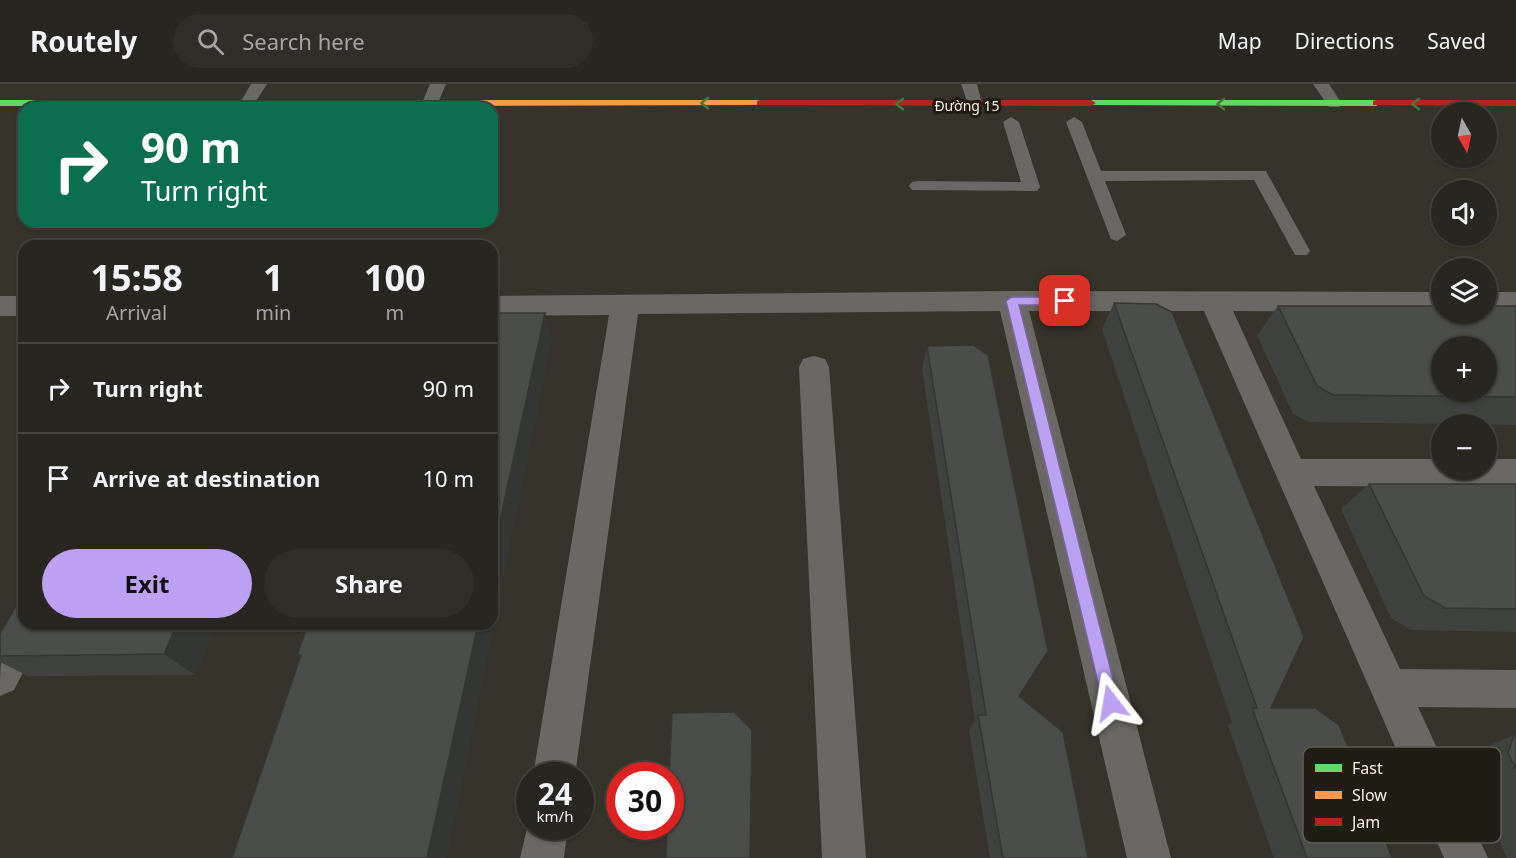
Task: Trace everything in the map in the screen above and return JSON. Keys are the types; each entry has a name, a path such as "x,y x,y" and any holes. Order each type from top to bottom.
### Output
{"street":[{"name":"Đường 15","path":"0,103 18,103"},
{"name":"Đường 15","path":"498,103 1516,103"},
{"path":"1005,104 1010,122"},
{"path":"1069,122 1092,122"},
{"path":"1012,301 1149,858"},
{"path":"498,306 1012,301 1431,302"},
{"path":"1214,302 1415,747"},
{"path":"1497,302 1516,302"},
{"path":"556,762 625,305"},
{"path":"0,306 18,306"},
{"path":"814,368 843,858"},
{"path":"1292,472 1516,474"},
{"path":"0,677 26,630"},
{"path":"1388,688 1516,689"},
{"path":"542,858 545,840"},
{"path":"1459,843 1466,858"}],"lane":[{"path":"249,102 259,84"},
{"path":"430,102 438,84"},
{"path":"969,84 974,104"},
{"path":"1321,84 1334,104"},
{"path":"918,186 1031,187 1010,122"},
{"path":"1069,122 1095,176 1117,235"},
{"path":"1095,176 1260,175 1301,251"}],"building":[{"path":"1114,303 1156,304 1172,312 1304,637 1271,708 1315,708 1339,725 1348,747 1303,747 1303,843 1386,843 1392,858 1307,858 1252,708 1257,708"},
{"path":"1278,306 1431,306 1431,324 1497,324 1497,306 1516,306 1516,397 1497,397 1497,336 1431,336 1431,396 1333,395 1317,386"},
{"path":"498,313 545,313 498,530"},
{"path":"973,345 988,355 1048,651 1019,696 1063,732 1088,858 1003,858 978,715 986,715 927,346"},
{"path":"1369,484 1516,484 1516,609 1445,608 1424,596"},
{"path":"18,602 18,630 174,630 164,654 0,656 0,634"},
{"path":"306,630 477,630 427,858 232,858 301,655 297,655"},
{"path":"734,712 752,730 750,858 666,858 667,840 684,840 684,762 670,762 672,713"},
{"path":"1514,735 1516,735 1516,769 1508,753"}],"traffic: fast":[{"path":"0,103 18,103"},
{"path":"1091,103 1376,103"}],"traffic: slow":[{"path":"498,103 760,103"}],"traffic: jam":[{"path":"760,103 1091,103"},
{"path":"1376,103 1516,103"}],"route":[{"path":"1065,301 1012,301 1111,703"}]}
